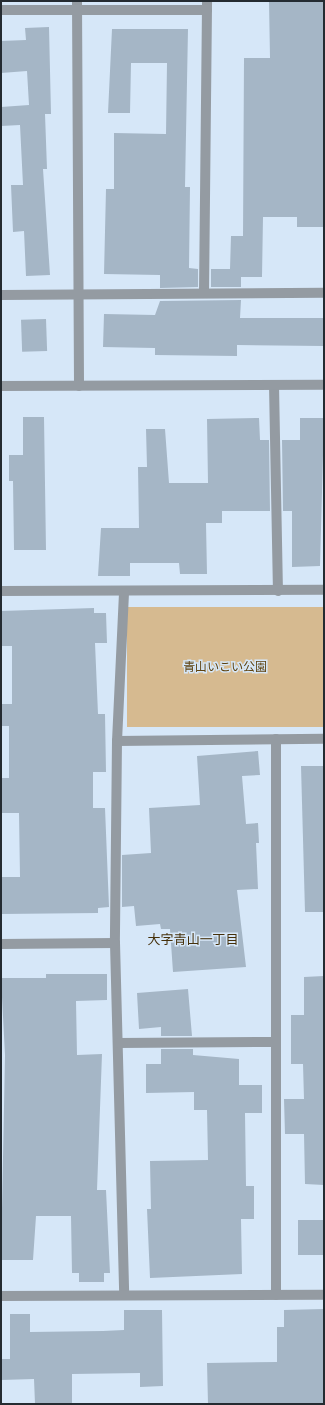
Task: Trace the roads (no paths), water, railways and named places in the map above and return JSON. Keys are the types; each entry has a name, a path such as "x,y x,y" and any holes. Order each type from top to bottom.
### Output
{"street":[{"path":"77,5 80,294 79,386"},
{"path":"1,10 77,5 207,6 204,293"},
{"path":"1,294 324,293"},
{"path":"274,385 278,591"},
{"path":"1,386 324,385"},
{"path":"1,591 124,593 324,590"},
{"path":"124,593 117,741 115,943 124,1295"},
{"path":"117,741 324,738"},
{"path":"276,739 276,1295"},
{"path":"1,944 115,943"},
{"path":"118,1043 276,1042"},
{"path":"1,1296 324,1295"}],"district":[{"name":"大字青山一丁目","path":"193,940"}],"park label":[{"name":"青山いこい公園","path":"225,668"}]}
